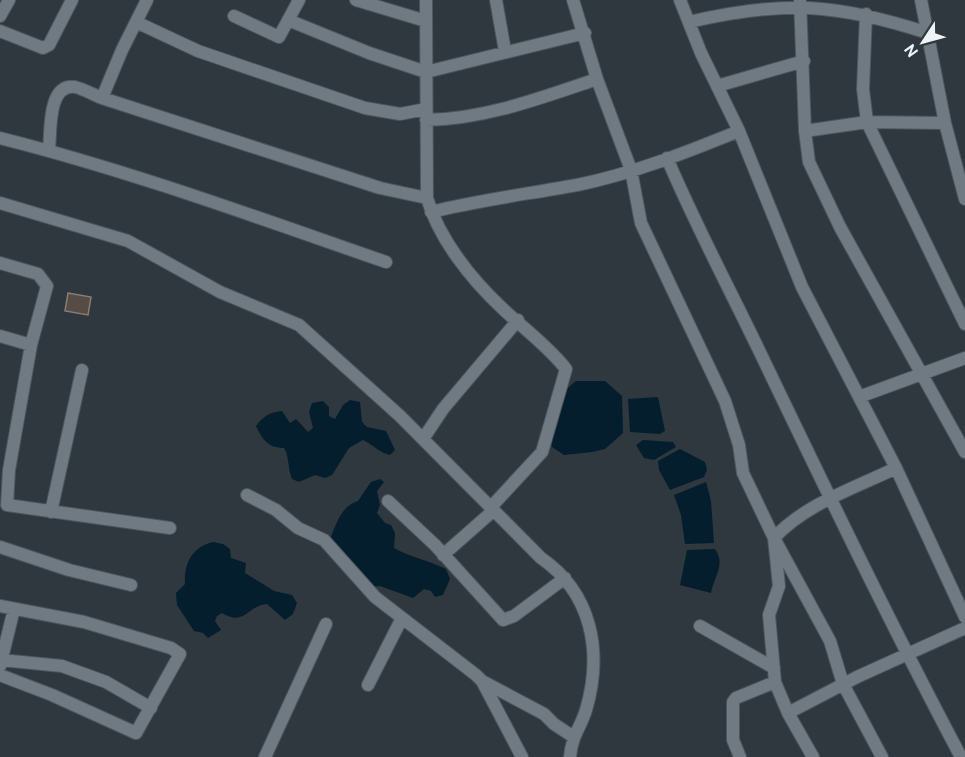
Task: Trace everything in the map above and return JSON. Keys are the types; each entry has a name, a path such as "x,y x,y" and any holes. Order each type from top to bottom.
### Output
{"street":[{"path":"0,16 9,0"},
{"path":"0,31 43,48 50,45 72,0"},
{"path":"102,99 147,0"},
{"path":"234,16 276,37 280,36 299,0"},
{"path":"356,0 426,21"},
{"path":"426,0 427,198 431,212 464,265 493,299 553,353 566,370 559,386 542,452 492,509 443,555"},
{"path":"496,0 505,51"},
{"path":"573,0 585,33 597,79 631,170 641,223 725,401 739,445 743,472 774,538 830,641 843,684 882,757"},
{"path":"680,0 739,131 802,287 896,468 965,617"},
{"path":"921,0 945,123 965,200"},
{"path":"688,22 755,7 800,2 866,14 928,33"},
{"path":"800,2 805,131 809,162 824,195 965,452"},
{"path":"866,14 863,89 867,122 965,324"},
{"path":"288,20 369,53 426,72 585,33"},
{"path":"136,22 198,51 365,108 400,114 462,119 597,79"},
{"path":"717,86 804,61"},
{"path":"49,150 54,105 58,93 65,88 75,87 102,99 380,188 427,198"},
{"path":"805,131 867,122 945,123"},
{"path":"431,212 468,203 578,184 631,170 739,131"},
{"path":"0,138 49,150 227,207 386,262"},
{"path":"667,158 689,210 722,271 831,499 961,757"},
{"path":"0,203 128,241 220,292 299,325 423,439 565,578 578,594 586,611 593,650 593,676 581,722 572,736 570,757"},
{"path":"0,263 38,274 47,286 31,345 4,469 7,505 170,528"},
{"path":"423,439 443,409 518,321"},
{"path":"0,336 31,345"},
{"path":"859,397 965,358"},
{"path":"51,513 82,370"},
{"path":"813,757 788,713 775,682 769,615 779,580 774,538 786,524 831,499 896,468"},
{"path":"247,495 276,510 298,528 324,540 375,597 482,681 544,714 572,736"},
{"path":"388,501 505,621 565,578"},
{"path":"0,547 69,570 131,585"},
{"path":"0,606 84,622 179,652 178,659 139,731 130,733 52,695 0,675"},
{"path":"14,609 1,663 49,663 73,670 106,682 152,708"},
{"path":"368,685 402,618"},
{"path":"265,757 326,624"},
{"path":"700,626 774,668"},
{"path":"788,713 843,684 965,628"},
{"path":"482,681 522,757"},
{"path":"740,757 733,740 733,702 744,694 775,682"}],"water":[{"path":"576,381 605,381 622,396 623,433 605,449 564,455 552,447 548,435 563,392"},
{"path":"658,397 665,431 660,434 630,432 628,399"},
{"path":"350,400 360,402 362,422 367,427 386,431 395,450 390,455 386,454 363,440 349,448 332,475 325,478 315,475 299,482 292,479 284,448 278,448 266,442 256,426 267,416 282,411 290,423 296,419 308,432 313,428 309,412 312,403 323,401 329,407 329,416 335,419 343,405"},
{"path":"643,440 673,442 676,447 654,460 644,458 636,445"},
{"path":"680,449 705,462 707,470 704,477 670,490 659,470 658,461"},
{"path":"380,479 384,482 377,491 380,505 377,513 385,523 391,525 395,533 394,548 446,569 450,579 443,595 435,597 431,591 424,589 413,598 380,586 367,587 327,547 346,508 358,501 371,482"},
{"path":"706,482 711,501 714,543 685,544 681,515 674,495"},
{"path":"213,542 223,544 230,549 231,558 246,563 245,573 274,591 292,595 297,603 293,614 285,620 267,604 261,605 241,617 230,617 222,613 217,616 215,621 221,630 208,638 203,633 194,631 177,605 176,593 185,584 186,569 191,557 200,548"},
{"path":"715,549 719,565 711,593 680,585 687,550"}],"building":[{"path":"68,293 91,297 88,315 65,311"}]}
